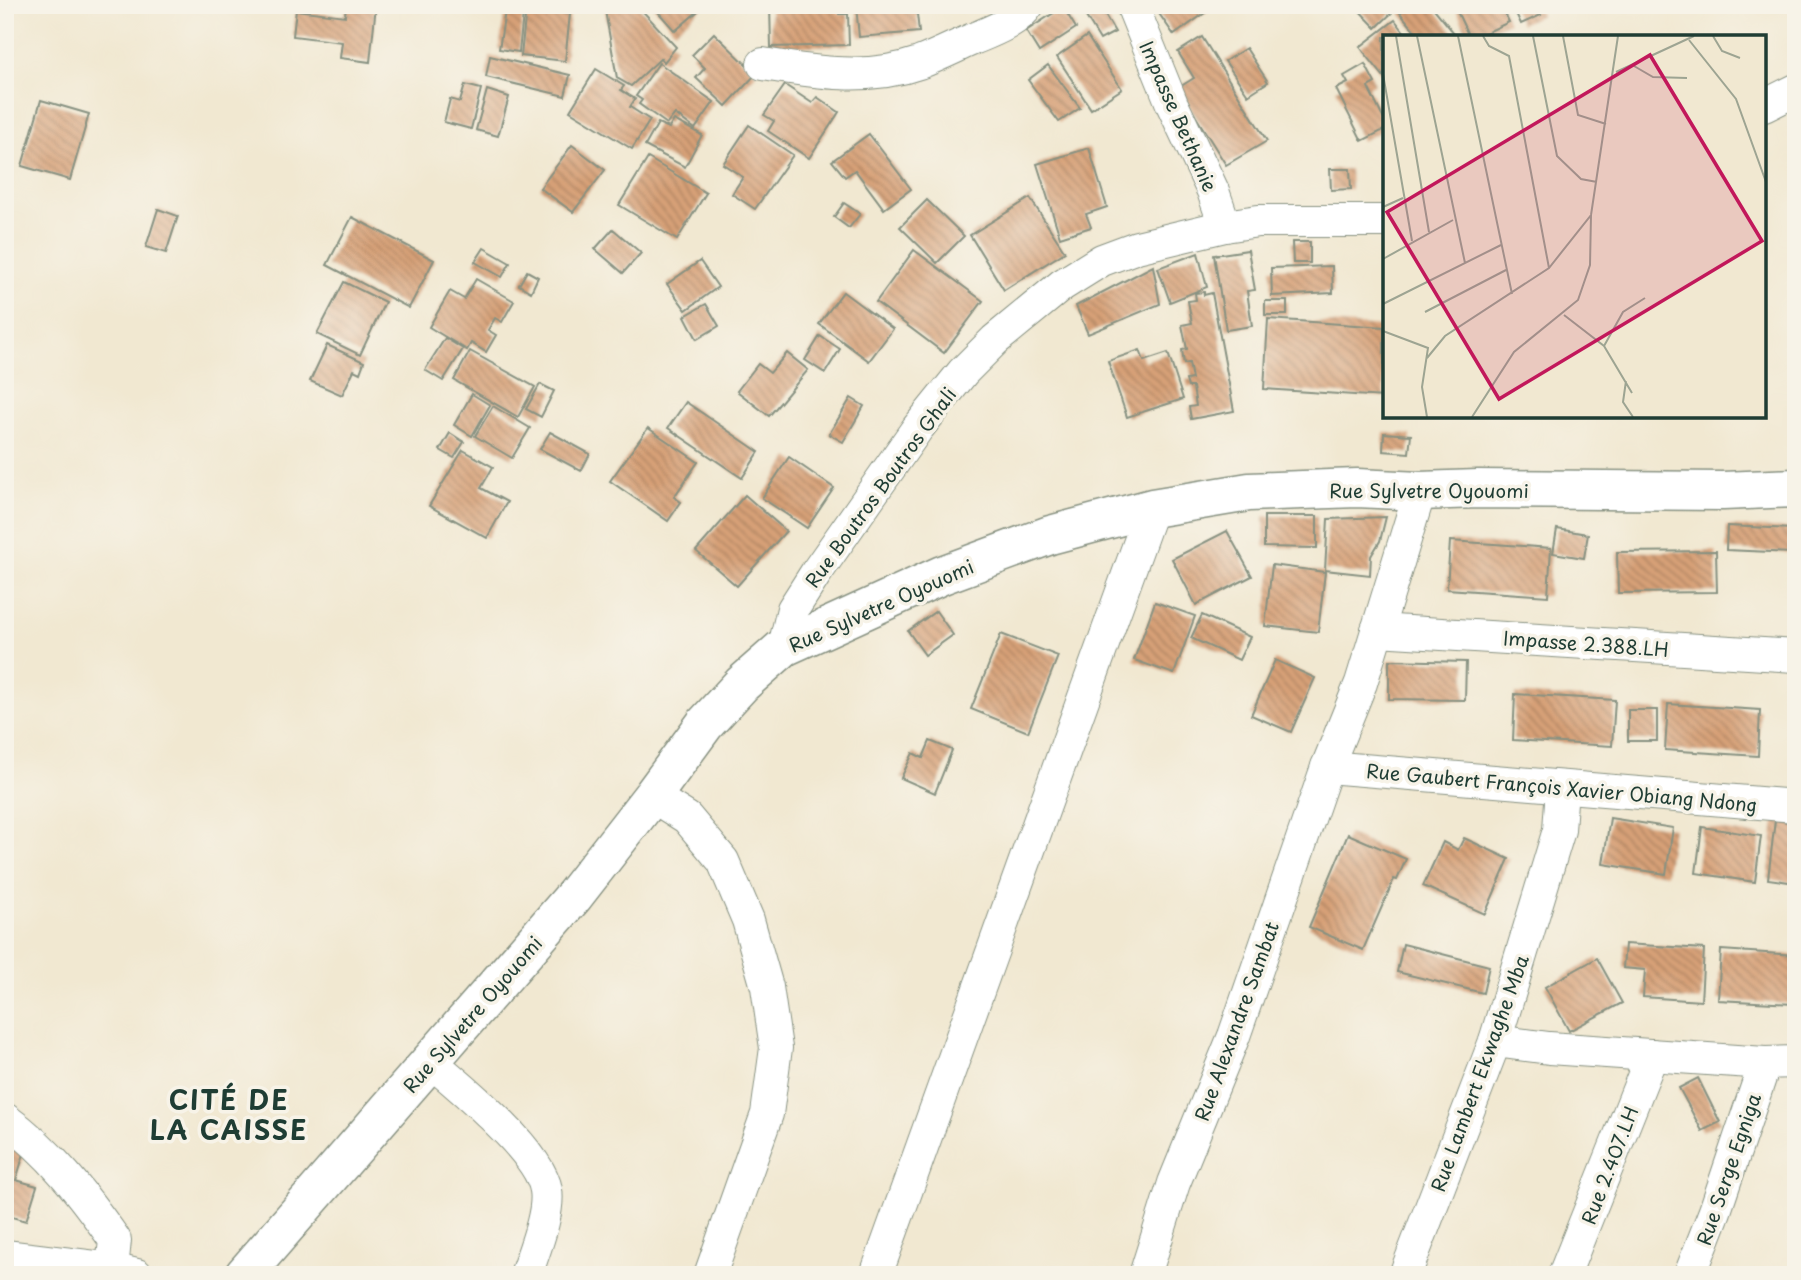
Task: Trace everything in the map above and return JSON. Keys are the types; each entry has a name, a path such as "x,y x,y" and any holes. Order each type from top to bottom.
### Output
{"street":[{"path":"763,64 827,74 875,72 917,63 995,30 1024,11 1028,5"},
{"name":"Impasse Bethanie","path":"1132,5 1172,104 1213,191 1225,226"},
{"path":"1766,105 1796,90"},
{"name":"Rue Boutros Boutros Ghali","path":"784,647 793,610 917,429 963,372 995,340 1062,285 1102,260 1137,247 1225,226 1258,221 1383,221"},
{"name":"Rue Sylvetre Oyouomi","path":"244,1275 573,896 705,724 742,684 784,647 994,555 1050,535 1152,508 1262,492 1357,488 1420,491 1723,491 1796,488"},
{"path":"1328,768 1361,683 1420,491"},
{"path":"876,1275 1152,508"},
{"name":"Impasse 2.388.LH","path":"1377,630 1796,656"},
{"name":"Rue Gaubert François Xavier Obiang Ndong","path":"1328,768 1796,806"},
{"name":"Rue Alexandre Sambat","path":"1145,1275 1174,1183 1234,1036 1328,768"},
{"name":"Rue Lambert Ekwaghe Mba","path":"1405,1275 1495,1041 1559,830 1562,787"},
{"path":"652,796 688,818 723,861 748,920 767,987 776,1048 767,1114 710,1275"},
{"path":"1495,1041 1549,1048 1780,1063"},
{"name":"Rue 2.407.LH","path":"1564,1275 1652,1055"},
{"path":"431,1062 491,1116 522,1149 538,1172 546,1191 544,1214 526,1275"},
{"name":"Rue Serge Egniga","path":"1690,1275 1780,1063"},
{"path":"5,1119 53,1160 92,1208 115,1240 125,1272 5,1256"}],"building":[{"path":"346,5 376,5 370,62 340,58 342,42 293,36 296,10 345,16"},
{"path":"506,5 524,5 519,52 499,49"},
{"path":"604,5 637,5 676,47 664,62 661,58 631,86 617,78"},
{"path":"652,5 705,5 675,31"},
{"path":"770,5 839,5 839,14 848,14 849,45 771,47"},
{"path":"856,5 916,5 919,32 859,37"},
{"path":"1090,5 1099,5 1115,32 1100,40 1082,10"},
{"path":"1153,5 1216,5 1174,35"},
{"path":"1354,5 1400,5 1376,28"},
{"path":"1410,5 1431,5 1454,33 1418,35 1400,13"},
{"path":"1454,5 1501,5 1509,22 1481,35 1468,35"},
{"path":"1512,5 1537,5 1541,15 1521,24"},
{"path":"1063,7 1076,28 1039,52 1026,31"},
{"path":"526,9 570,14 565,61 521,56"},
{"path":"1395,20 1406,35 1383,35 1383,76 1360,47"},
{"path":"714,33 756,74 726,106 696,78 705,68 692,55"},
{"path":"1087,36 1122,89 1091,109 1057,57"},
{"path":"1202,37 1267,141 1226,165 1178,88 1194,78 1178,52"},
{"path":"1246,48 1268,82 1248,95 1225,61"},
{"path":"490,56 570,75 565,96 486,77"},
{"path":"659,63 714,102 695,129 675,114 667,124 639,104 642,100 636,96"},
{"path":"1365,64 1375,83 1368,87 1383,118 1383,130 1362,141 1336,89 1348,83 1344,76"},
{"path":"1048,65 1080,108 1059,122 1028,80"},
{"path":"596,69 624,86 621,90 635,99 630,107 650,120 632,149 570,111"},
{"path":"465,85 481,89 471,129 444,122 450,99 460,102"},
{"path":"785,85 812,103 817,97 839,112 809,158 768,131 774,121 764,115"},
{"path":"487,90 509,97 498,136 476,130"},
{"path":"41,100 89,114 70,180 22,166"},
{"path":"674,120 702,135 685,167 645,146 658,123 669,128"},
{"path":"749,125 793,155 755,209 732,194 743,177 723,164"},
{"path":"869,134 911,189 884,209 855,170 845,177 832,161"},
{"path":"572,145 605,170 573,212 540,188"},
{"path":"1089,148 1107,207 1086,214 1091,227 1060,237 1037,164"},
{"path":"648,158 706,193 677,240 619,205"},
{"path":"1330,169 1350,169 1351,189 1331,190"},
{"path":"1030,198 1065,252 1004,290 970,235"},
{"path":"927,200 964,236 937,263 900,227"},
{"path":"844,203 860,214 849,228 834,217"},
{"path":"158,209 178,216 166,253 146,247"},
{"path":"352,217 434,260 409,308 327,265"},
{"path":"613,229 641,253 623,273 595,249"},
{"path":"1292,242 1310,242 1310,263 1293,263"},
{"path":"484,248 510,263 502,277 475,262"},
{"path":"914,250 983,301 944,353 876,302"},
{"path":"1248,250 1255,290 1247,291 1252,326 1226,330 1214,255"},
{"path":"1198,253 1207,287 1170,302 1158,268"},
{"path":"700,261 718,287 686,310 667,284"},
{"path":"1153,266 1160,304 1088,334 1076,306"},
{"path":"1332,266 1333,293 1272,296 1271,268"},
{"path":"527,271 538,277 531,292 519,285"},
{"path":"476,279 514,301 502,322 495,318 488,330 496,335 486,352 471,343 467,350 429,327 450,291 464,299"},
{"path":"344,282 385,302 360,355 317,334"},
{"path":"843,292 893,329 869,361 819,324"},
{"path":"1204,292 1204,295 1212,293 1234,411 1191,419 1189,407 1196,406 1193,387 1188,387 1186,380 1192,379 1189,363 1184,364 1182,350 1187,349 1182,325 1192,323 1188,301 1196,300 1195,293"},
{"path":"1265,301 1287,301 1287,315 1265,315"},
{"path":"706,304 719,326 697,339 685,316"},
{"path":"1268,319 1383,327 1383,397 1264,389"},
{"path":"820,336 840,349 825,373 805,360"},
{"path":"445,338 463,349 443,381 425,370"},
{"path":"327,345 364,362 360,373 354,370 342,395 310,381"},
{"path":"1140,350 1144,361 1168,353 1183,399 1127,417 1108,361"},
{"path":"470,351 535,387 518,417 454,380"},
{"path":"787,353 808,370 769,416 737,391 758,364 770,373"},
{"path":"540,384 554,391 541,417 526,409"},
{"path":"472,394 490,405 472,436 454,425"},
{"path":"851,398 864,406 843,442 829,434"},
{"path":"686,402 759,452 742,478 668,428"},
{"path":"493,406 530,428 512,458 475,436"},
{"path":"648,428 698,462 674,497 681,502 668,521 610,481"},
{"path":"550,432 590,454 581,471 540,449"},
{"path":"450,433 464,442 454,458 440,450"},
{"path":"1384,433 1411,435 1409,453 1383,451"},
{"path":"463,450 493,467 481,488 507,502 487,538 429,506"},
{"path":"789,457 834,488 807,528 762,498"},
{"path":"745,495 786,531 737,586 696,551"},
{"path":"1264,516 1317,516 1317,548 1264,547"},
{"path":"1386,517 1380,541 1371,556 1370,575 1325,570 1328,519"},
{"path":"1727,526 1794,529 1793,553 1726,550"},
{"path":"1557,529 1588,534 1584,558 1553,553"},
{"path":"1227,531 1252,576 1196,605 1172,559"},
{"path":"1450,541 1551,548 1548,596 1447,589"},
{"path":"1716,551 1717,592 1618,593 1617,552"},
{"path":"1272,565 1325,572 1318,632 1265,626"},
{"path":"1155,602 1195,616 1174,674 1134,660"},
{"path":"936,611 953,635 925,655 908,631"},
{"path":"1202,615 1250,637 1239,660 1191,638"},
{"path":"1001,634 1058,656 1028,732 971,709"},
{"path":"1275,660 1315,678 1291,732 1251,715"},
{"path":"1389,660 1466,662 1465,700 1389,699"},
{"path":"1515,694 1615,700 1612,746 1513,740"},
{"path":"1793,701 1796,701 1796,747 1790,747"},
{"path":"1668,704 1760,710 1758,756 1665,750"},
{"path":"1628,710 1657,710 1657,741 1628,741"},
{"path":"930,741 952,750 935,793 901,778 913,753 923,758"},
{"path":"1610,818 1673,828 1666,874 1603,864"},
{"path":"1775,820 1796,823 1796,883 1768,879"},
{"path":"1702,827 1761,836 1755,882 1696,873"},
{"path":"1348,834 1406,859 1397,880 1394,879 1363,950 1309,927"},
{"path":"1464,838 1509,859 1485,914 1423,886 1443,842 1458,850"},
{"path":"1403,944 1489,966 1483,993 1397,972"},
{"path":"1625,944 1704,949 1701,1001 1643,997 1645,970 1623,968"},
{"path":"1721,950 1796,955 1794,1004 1718,1000"},
{"path":"1597,958 1622,1003 1569,1031 1545,987"},
{"path":"1698,1078 1720,1122 1702,1131 1679,1088"},
{"path":"5,1141 26,1147 16,1180 37,1186 26,1221 5,1215"}],"district":[{"name":"CITÉ DE LA CAISSE","path":"229,1114"}]}
